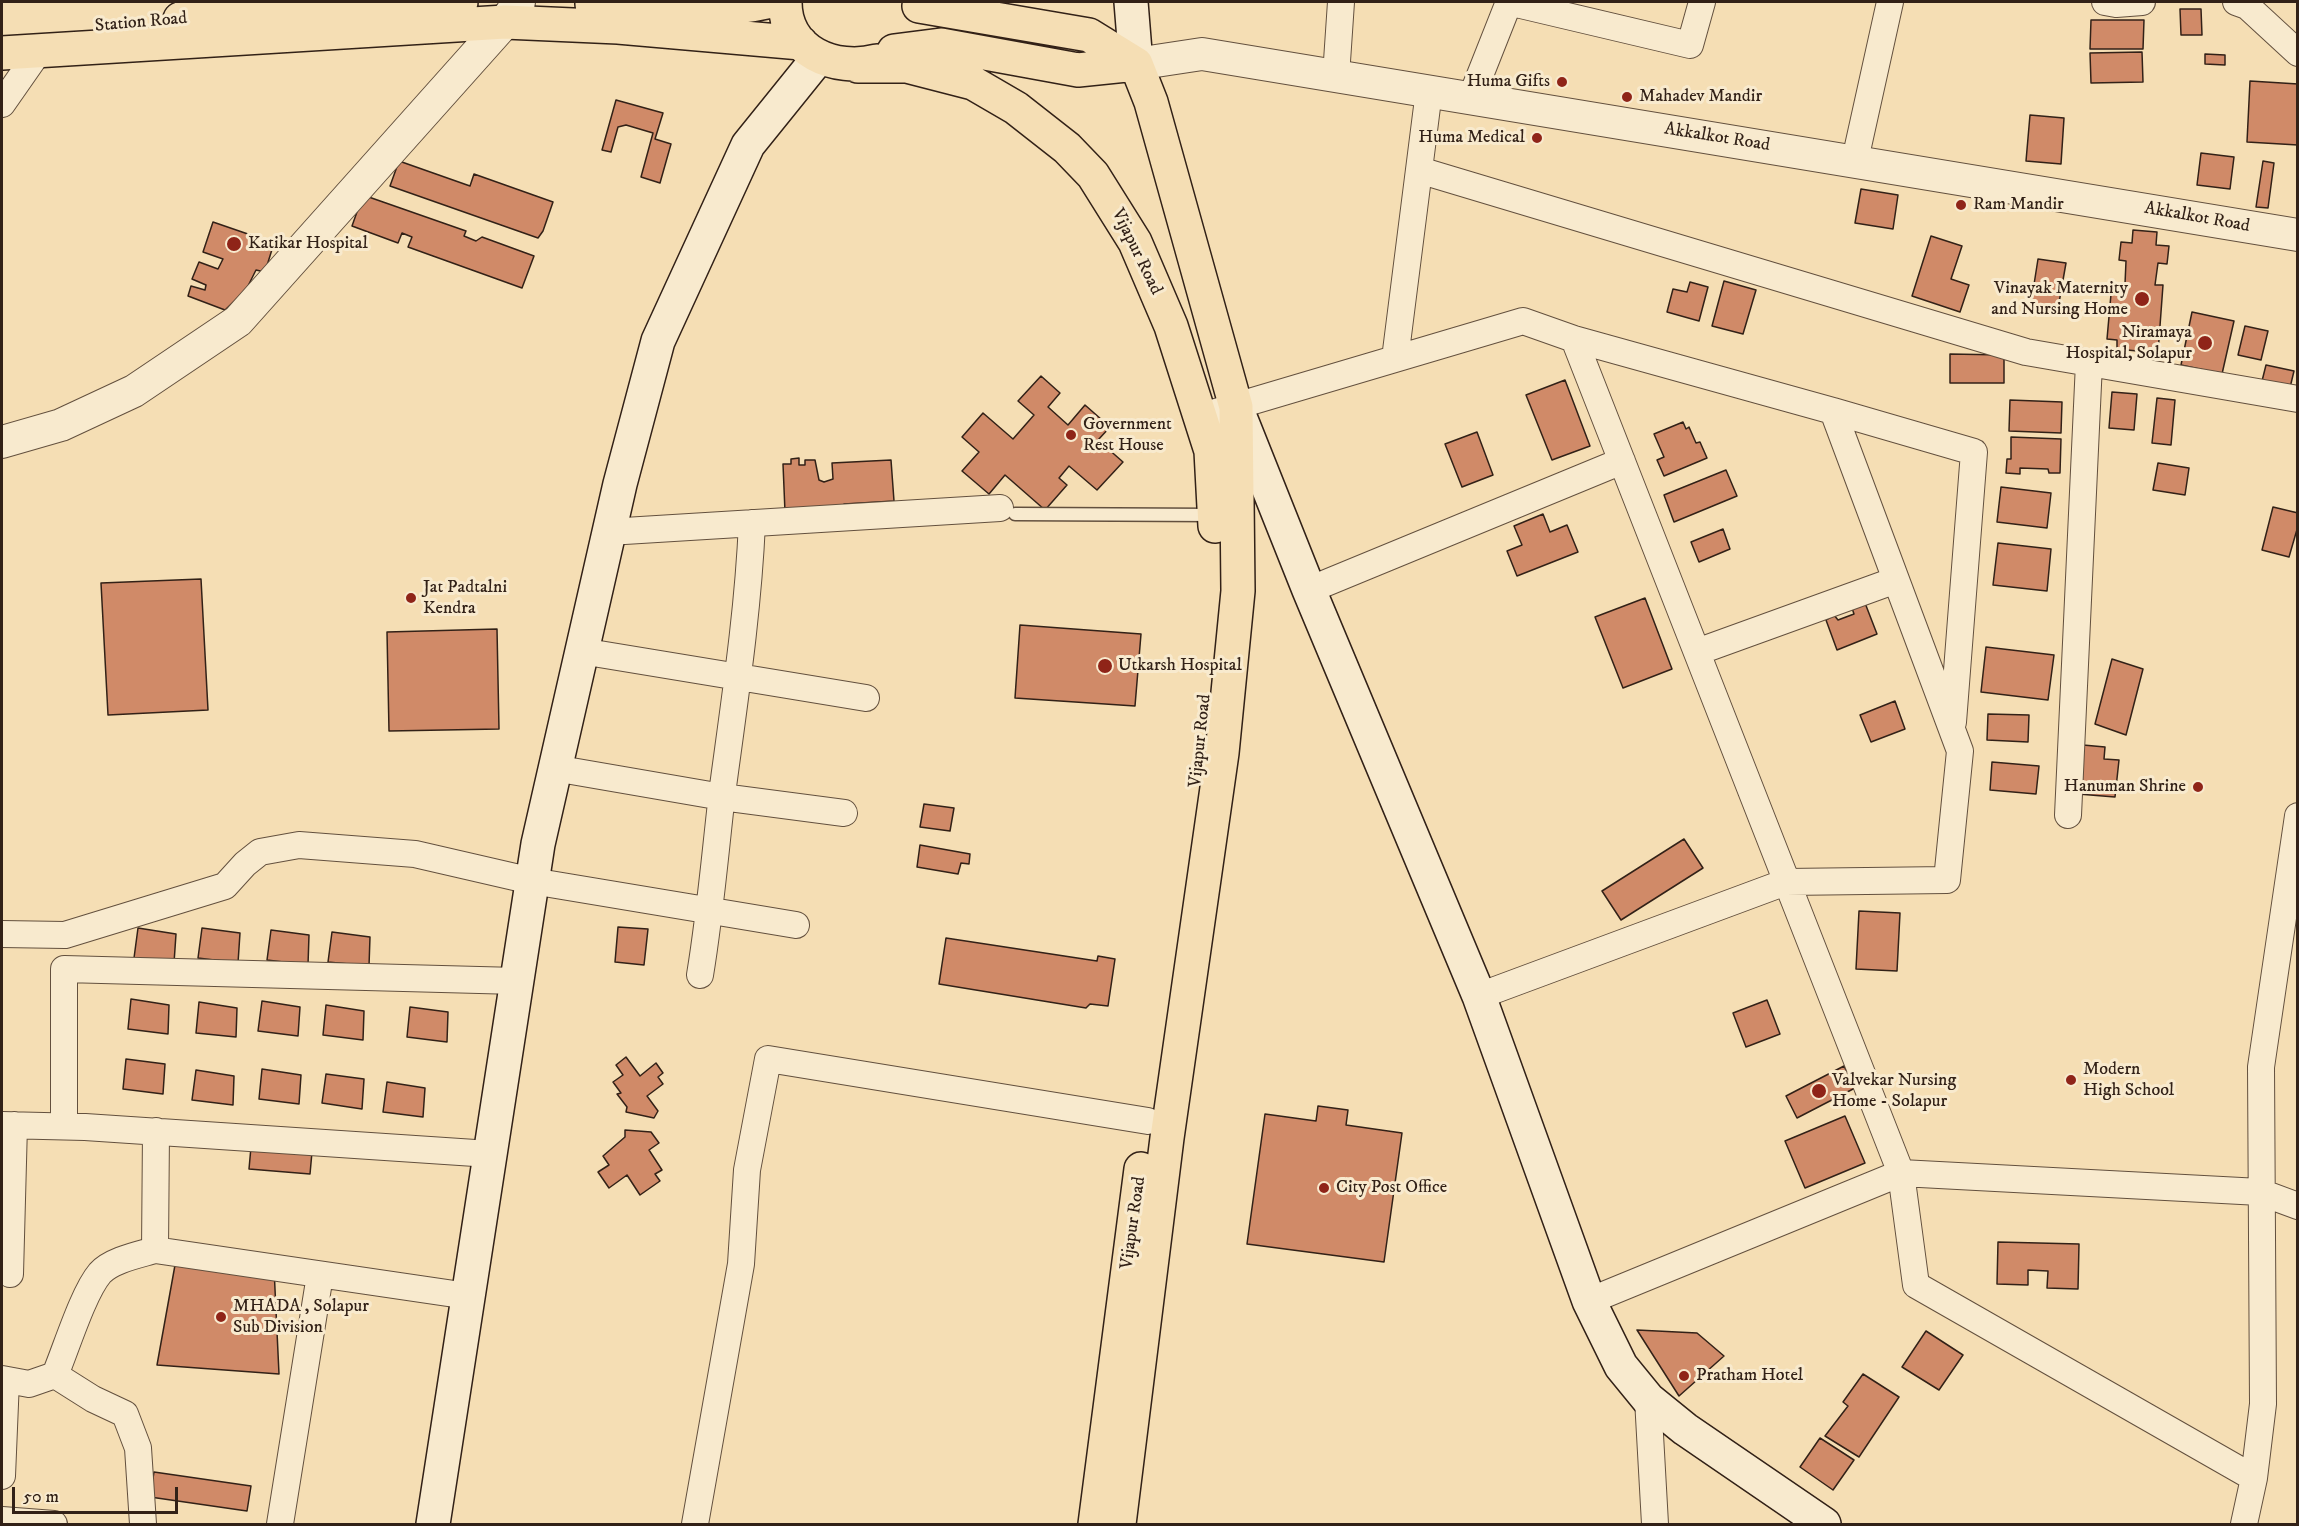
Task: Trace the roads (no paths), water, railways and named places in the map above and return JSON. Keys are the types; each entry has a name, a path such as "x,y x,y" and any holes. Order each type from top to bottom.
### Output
{"main road":[{"name":"Station Road","path":"2,34 231,8 461,2"},
{"path":"2,53 514,8 703,9 744,7 768,2"},
{"path":"433,1524 532,881 554,768 608,532 658,341 748,145 810,50 790,26 786,2"},
{"path":"1131,2 1136,64"},
{"path":"858,66 877,61 901,44 918,4 1089,35 1136,64"},
{"name":"Vijapur Road","path":"514,8 618,27 810,50 838,64 907,66 973,83 1016,108 1067,148 1093,175 1135,242 1171,326 1211,451 1216,585 1201,754 1148,1121 1095,1524"},
{"path":"901,44 965,47 1078,70 1136,64"},
{"name":"Vijapur Road","path":"1119,1524 1167,1138 1222,753 1238,591 1236,407 1152,102 1136,64"},
{"path":"1236,407 1309,590 1479,996 1590,1301 1621,1366 1648,1399 1685,1429 1824,1524"}],"street":[{"path":"1336,76 1341,2"},
{"path":"1471,98 1508,2 1690,45 1702,2"},
{"path":"1855,160 1890,2"},
{"path":"2105,2 2116,4 2142,2"},
{"path":"2236,2 2247,6 2298,53"},
{"path":"2,442 61,425 134,391 238,321 514,8"},
{"path":"2,104 39,51"},
{"name":"Akkalkot Road","path":"1136,64 1202,54 1855,160 2298,235"},
{"path":"1395,359 1429,91"},
{"path":"1419,170 2026,352 2298,399"},
{"path":"1199,417 1523,321 1574,339 1974,452 1953,731"},
{"path":"1574,339 1901,1173 1917,1285 2254,1478"},
{"path":"2068,815 2089,363"},
{"path":"1479,996 1786,882 1947,880 1960,751 1833,411"},
{"path":"1309,590 1622,461"},
{"path":"608,532 1007,511"},
{"path":"700,975 711,911 722,797 749,584 752,523"},
{"path":"1697,652 1896,580"},
{"path":"581,651 866,698"},
{"path":"554,768 722,797 844,813"},
{"path":"2244,1524 2254,1478 2263,1404 2261,1067 2298,816"},
{"path":"2,934 65,935 77,932 225,886 244,864 260,852 300,845 415,854 532,881 796,925"},
{"path":"64,1126 64,969 517,981"},
{"path":"695,1524 741,1264 747,1170 768,1059 1148,1121"},
{"path":"10,1274 8,1125 156,1131 490,1154"},
{"path":"155,1250 156,1131"},
{"path":"1590,1301 1901,1173 2260,1192 2298,1206"},
{"path":"2,1476 4,1380 28,1384 55,1375 85,1301 100,1273 127,1258 155,1250 468,1296"},
{"path":"280,1524 320,1275"},
{"path":"55,1375 93,1399 125,1414 138,1448 143,1524"},
{"path":"1648,1399 1655,1524"},
{"path":"2,1520 54,1524"}],"lane":[{"path":"1007,511 1215,515"}],"place":[{"name":"Huma Gifts","path":"1562,82"},
{"name":"Mahadev Mandir","path":"1627,97"},
{"name":"Huma Medical","path":"1537,138"},
{"name":"Ram Mandir","path":"1961,205"},
{"name":"Katikar Hospital","path":"234,244"},
{"name":"Vinayak Maternity and Nursing Home","path":"2142,299"},
{"name":"Niramaya Hospital, Solapur","path":"2205,343"},
{"name":"Government Rest House","path":"1071,435"},
{"name":"Jat Padtalni Kendra","path":"411,598"},
{"name":"Utkarsh Hospital","path":"1105,666"},
{"name":"Hanuman Shrine","path":"2198,787"},
{"name":"Modern High School","path":"2071,1080"},
{"name":"Valvekar Nursing Home - Solapur","path":"1819,1091"},
{"name":"City Post Office","path":"1324,1188"},
{"name":"MHADA , Solapur Sub Division","path":"221,1317"},
{"name":"Pratham Hotel","path":"1684,1376"}]}
